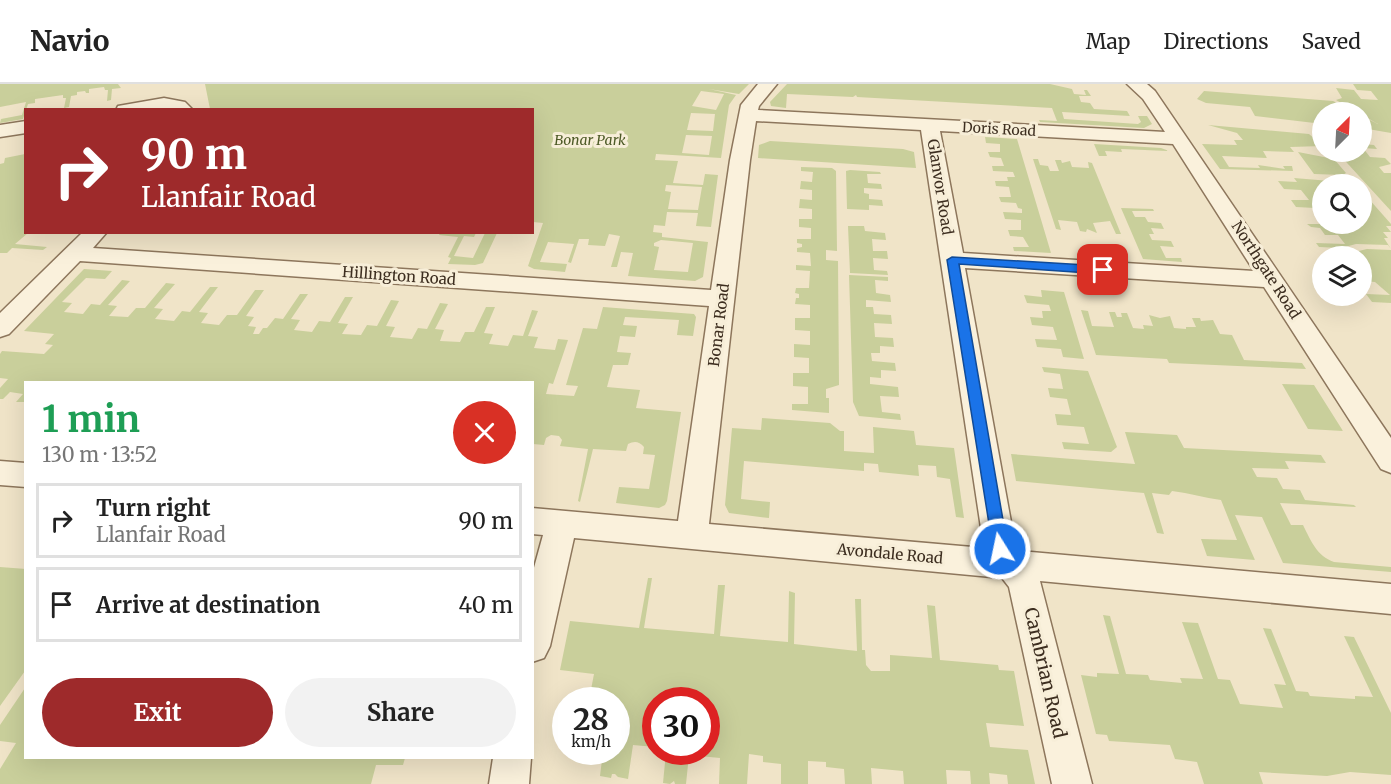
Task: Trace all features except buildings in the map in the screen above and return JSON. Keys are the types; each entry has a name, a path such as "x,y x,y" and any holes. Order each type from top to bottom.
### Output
{"street":[{"path":"748,115 753,101 768,84"},
{"name":"Northgate Road","path":"1136,84 1151,98 1179,139 1391,461"},
{"path":"140,108 170,104 179,105 182,108"},
{"name":"Doris Road","path":"748,115 1179,139"},
{"name":"Bonar Road","path":"692,536 740,160 748,115"},
{"name":"Glanvor Road","path":"930,126 1000,549 1013,565"},
{"path":"0,131 24,127"},
{"path":"0,328 94,234"},
{"name":"Hillington Road","path":"75,254 723,299"},
{"path":"952,260 1272,280"},
{"path":"0,473 24,475"},
{"path":"534,630 547,523"},
{"name":"Avondale Road","path":"547,523 1391,599"},
{"name":"Cambrian Road","path":"1013,565 1024,582 1072,784"},
{"path":"509,784 512,759"}],"green space":[{"path":"0,84 118,84 121,88 112,89 111,100 107,101 108,90 104,87 89,89 89,93 77,92 77,95 71,96 69,107 64,108 66,98 63,98 63,95 35,99 35,103 28,104 27,108 24,108 26,102 0,107"},
{"name":"Bonar Park","path":"205,84 749,84 739,94 709,89 736,95 729,105 721,158 656,154 655,160 678,161 673,183 703,185 705,174 718,175 711,227 696,226 698,213 667,212 665,226 654,225 653,232 662,233 662,237 708,242 703,277 695,281 628,276 633,253 621,252 617,267 611,267 620,236 609,234 605,246 588,245 589,239 579,239 571,263 568,262 574,244 548,242 540,262 567,264 565,272 534,269 528,266 543,223 534,222 534,108 210,108","holes":["701,91 724,94 716,110 692,106","691,113 715,114 713,131 687,130","686,135 712,136 709,155 682,153","666,185 702,187 698,210 668,209 671,192 665,191","661,240 693,243 688,272 654,270 659,247 654,246 654,243"]},
{"path":"787,84 1050,84 1072,89 1074,94 1086,95 1084,90 1087,90 1091,96 1079,96 1081,102 1090,103 1094,109 1127,111 1130,116 1062,112 1064,119 1138,124 1141,122 1138,116 1147,116 1152,124 1144,128 1040,122 1039,120 1057,121 1052,108 857,97 856,95 853,97 787,94 786,108 771,106 770,102"},
{"path":"1353,84 1391,84 1391,133 1372,130 1372,121 1378,124 1372,121 1372,102 1340,102 1336,100 1342,98 1336,88 1354,90 1361,99 1378,100 1371,91 1357,90"},
{"path":"1204,91 1335,102 1312,102 1312,123 1255,116 1250,107 1206,103 1197,99"},
{"path":"24,108 23,119 0,123 1,119 22,115"},
{"path":"1208,125 1309,134 1312,137 1312,146 1290,147 1294,152 1263,151 1267,158 1222,156 1229,167 1260,168 1258,165 1285,169 1283,166 1292,166 1293,171 1220,169 1202,144 1237,145 1234,140 1243,140 1237,133"},
{"path":"985,137 1017,139 1051,253 1014,251 1013,247 1029,247 1023,237 1010,236 1008,230 1021,230 1021,220 1005,219 1003,212 1022,213 1022,209 1018,208 1016,203 1001,202 999,197 1011,197 1009,187 996,186 995,181 1008,181 1007,177 1015,177 1013,172 993,171 992,166 1004,166 1001,158 990,157 988,152 1000,152 1000,144 986,143"},
{"path":"770,141 903,149 914,152 916,168 758,158 759,145"},
{"path":"1094,144 1161,148 1169,151 1121,149 1122,152 1105,151 1107,156 1099,156"},
{"path":"1298,152 1312,155 1312,162 1337,162 1346,173 1344,174 1314,174"},
{"path":"24,154 24,234 27,234 15,244 47,247 43,250 12,248 7,253 0,253 0,164 4,163 5,158"},
{"path":"1372,157 1385,158 1391,164 1379,167 1384,173 1391,173 1391,211 1372,190 1372,174 1357,174 1346,162 1372,162"},
{"path":"1033,159 1038,159 1040,165 1048,166 1050,171 1059,171 1055,160 1061,160 1062,163 1070,161 1072,167 1089,168 1088,162 1092,163 1121,234 1116,234 1110,221 1093,223 1097,233 1087,229 1086,232 1080,231 1077,222 1058,220 1061,230 1056,229"},
{"path":"801,167 832,168 836,171 837,251 826,250 826,260 838,261 839,385 826,389 826,398 829,398 829,413 792,410 792,404 808,404 808,387 793,386 793,373 809,373 809,358 794,357 794,344 810,345 810,331 795,330 795,318 810,318 810,305 795,304 796,298 799,298 799,294 795,293 796,288 809,288 810,271 796,270 796,265 811,266 810,253 797,252 797,248 802,247 802,244 797,243 797,239 811,239 811,228 799,227 799,219 812,219 812,209 799,208 800,199 812,200 812,190 800,189 801,181 812,182 813,172 801,171"},
{"path":"846,171 880,172 881,174 867,174 868,183 881,184 882,189 864,188 864,193 869,194 869,199 882,200 883,206 869,205 869,210 847,209"},
{"path":"1294,178 1312,180 1312,208 1296,207 1291,200 1309,200 1301,190 1284,189 1278,181 1297,182"},
{"path":"1372,203 1391,224 1391,226 1386,226 1391,232 1383,232 1388,238 1384,238 1391,249 1388,245 1318,246 1316,243 1345,244 1338,235 1325,235 1372,234"},
{"path":"1121,208 1153,209 1154,211 1132,211 1135,217 1145,217 1148,222 1161,223 1164,229 1151,228 1154,234 1149,234 1152,240 1171,241 1174,247 1160,246 1166,258 1181,258 1182,262 1143,259"},
{"path":"848,226 864,226 865,231 885,233 886,240 872,239 873,251 887,251 888,259 873,258 874,270 887,271 888,275 850,273"},
{"path":"476,234 474,237 464,236 454,256 473,258 485,234 497,234 483,263 475,265 448,264 451,258 448,257 458,237 439,235"},
{"path":"1372,249 1391,250 1391,303 1372,302 1372,294 1390,295 1372,282"},
{"path":"84,269 112,271 105,279 86,278 62,302 72,303 64,312 83,314 91,304 100,305 122,280 130,281 108,305 117,306 109,316 128,317 136,308 145,308 166,283 175,284 154,308 163,309 155,319 174,321 182,311 190,312 210,287 218,287 199,312 208,313 201,323 219,325 227,315 237,315 255,290 264,290 246,316 254,317 248,326 256,327 253,334 259,334 275,318 283,319 300,294 308,294 291,319 300,320 294,330 312,332 319,321 330,322 345,297 353,297 338,323 348,324 342,334 361,335 367,325 377,326 391,300 399,301 386,326 395,327 390,337 412,339 418,328 427,329 440,303 448,304 435,329 444,330 440,341 460,342 465,332 474,332 486,307 495,307 484,333 493,334 489,344 508,346 513,335 523,336 532,310 538,311 528,336 538,337 534,348 555,350 558,339 568,340 553,384 549,383 546,394 574,396 578,386 566,385 583,328 597,329 603,307 694,314 696,317 693,336 677,335 679,320 625,317 623,325 637,326 635,337 620,336 617,352 631,353 628,365 613,365 607,387 640,390 636,408 681,412 667,501 659,508 616,503 619,487 649,489 655,455 643,454 644,447 634,442 628,444 626,451 593,449 580,502 578,501 588,449 560,446 562,440 559,436 551,435 546,438 544,445 534,444 534,381 24,381 24,402 16,402 23,394 10,392 0,399 0,388 8,379 0,378 2,351 44,354 53,345 45,344 54,334 24,331"},
{"path":"849,275 888,277 888,281 875,280 876,293 890,295 891,302 866,300 866,307 873,307 874,314 891,315 892,324 874,323 875,337 893,338 894,347 880,346 880,353 871,353 872,361 895,363 896,371 881,370 881,378 870,377 870,384 898,387 899,397 880,396 882,412 900,414 901,420 859,416 853,402"},
{"path":"1041,290 1064,292 1084,359 1063,357 1061,349 1037,347 1035,339 1057,340 1053,327 1032,325 1030,317 1043,318 1042,311 1051,311 1049,305 1027,303 1024,295 1042,297"},
{"path":"1081,310 1088,311 1092,326 1114,327 1109,312 1115,312 1117,317 1122,317 1121,313 1127,313 1133,328 1144,329 1143,325 1153,326 1149,315 1160,318 1170,316 1174,328 1186,329 1186,327 1196,327 1192,318 1200,318 1201,321 1213,320 1220,334 1232,335 1244,360 1302,363 1306,369 1169,363 1167,359 1096,355"},
{"path":"1042,367 1088,371 1117,447 1111,452 1064,449 1062,442 1089,444 1084,427 1057,425 1055,414 1071,415 1067,399 1050,397 1048,388 1063,389 1060,374 1044,372"},
{"path":"1282,384 1314,385 1343,431 1308,429"},
{"path":"762,418 830,423 840,431 844,431 844,451 874,453 873,427 914,431 916,445 954,448 964,518 956,517 950,479 937,477 936,466 918,465 919,476 879,472 878,464 864,463 864,471 744,461 741,499 770,502 769,518 729,513 725,505 732,428 761,430"},
{"path":"1125,432 1177,435 1184,448 1321,455 1326,463 1285,461 1289,469 1252,468 1257,477 1277,478 1283,489 1300,490 1305,500 1354,505 1356,507 1280,503 1291,525 1303,525 1315,547 1323,556 1334,562 1391,567 1391,572 1283,563 1262,517 1235,515 1255,560 1207,556 1201,539 1237,540 1221,500 1172,491 1169,495 1152,493 1164,534 1157,533 1144,493 1016,481 1011,454 1135,464"},
{"path":"0,567 24,569 24,672 0,706"},
{"path":"648,578 652,578 644,628 714,634 718,585 725,585 720,636 788,642 789,591 795,593 794,644 857,651 855,599 861,599 862,650 865,650 866,665 871,671 890,671 890,655 932,658 927,605 935,606 940,660 998,665 999,670 1014,671 1024,726 986,723 990,747 1028,750 1035,784 1008,784 1007,775 989,773 990,784 971,784 970,771 946,770 947,784 904,784 903,771 871,768 872,784 845,784 844,769 826,767 826,762 808,761 808,784 781,784 781,764 763,762 763,756 749,754 747,784 719,784 720,687 642,687 642,746 633,745 628,779 615,774 612,774 611,778 600,776 601,765 630,765 630,687 592,687 594,674 560,670 570,621 639,628"},
{"path":"1103,615 1110,616 1126,674 1148,675 1150,680 1182,683 1180,678 1203,679 1182,622 1198,623 1218,679 1230,680 1240,704 1283,708 1274,684 1286,685 1263,628 1271,629 1296,691 1308,692 1310,696 1355,699 1355,696 1373,697 1344,636 1354,637 1391,713 1391,775 1350,772 1327,776 1259,772 1263,784 1204,784 1197,762 1175,759 1170,745 1109,741 1107,735 1096,734 1081,675 1097,677 1097,673 1119,674"},
{"path":"24,689 24,759 405,759 403,765 376,765 371,784 0,784 0,769 16,743 0,741 0,725"},
{"path":"665,765 688,765 686,784 675,784 674,781 670,784 663,783"}],"route":[{"path":"1000,549 952,260 1103,270"}]}
